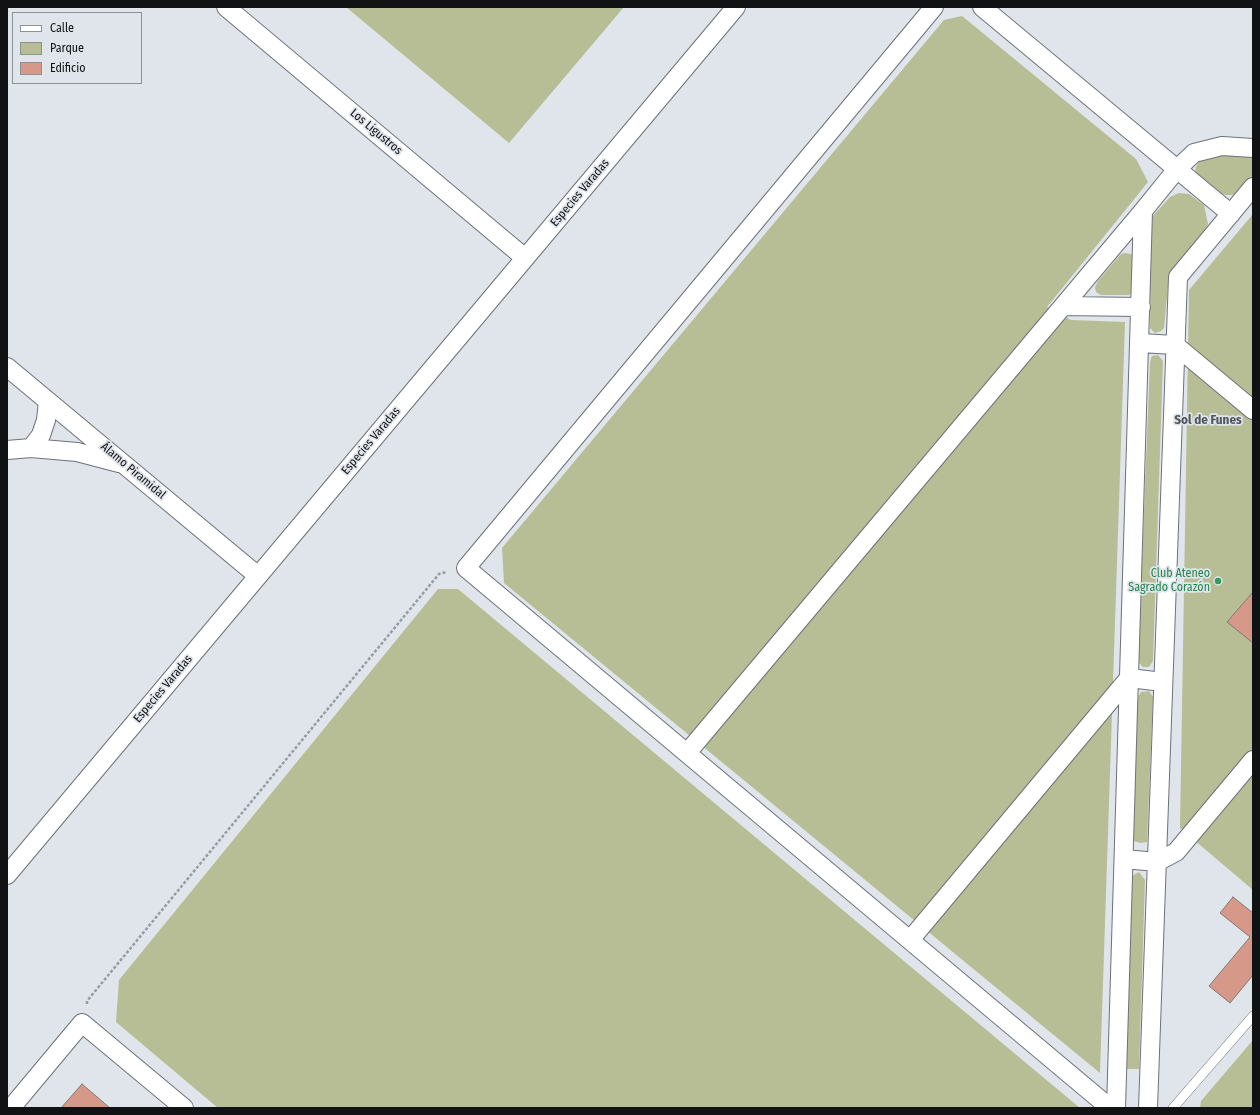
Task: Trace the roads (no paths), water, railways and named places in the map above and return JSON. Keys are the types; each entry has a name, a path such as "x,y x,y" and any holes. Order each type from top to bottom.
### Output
{"street":[{"name":"Los Ligustros","path":"226,7 525,258"},
{"name":"Especies Varadas","path":"10,867 258,576 736,7"},
{"path":"934,7 466,568 1110,1108"},
{"path":"982,7 1231,214"},
{"path":"687,753 1144,211 1177,169 1194,153 1222,146 1253,148"},
{"path":"1148,1108 1178,277 1253,187"},
{"path":"1116,1108 1144,211"},
{"path":"1063,306 1141,307"},
{"path":"1140,343 1175,345 1253,410"},
{"name":"Álamo Piramidal","path":"7,368 258,576"},
{"path":"31,448 41,435 46,420 48,401"},
{"path":"7,450 31,448 78,452 124,464"},
{"path":"1129,678 1163,682"},
{"path":"910,940 1129,678"},
{"path":"1124,859 1157,862 1176,852 1253,760"},
{"path":"11,1108 82,1023 184,1108"}],"lane":[{"path":"1173,1108 1253,1016"}],"place":[{"name":"Club Ateneo Sagrado Corazón","path":"1218,581"}],"district":[{"name":"Sol de Funes","path":"1208,420"}]}
